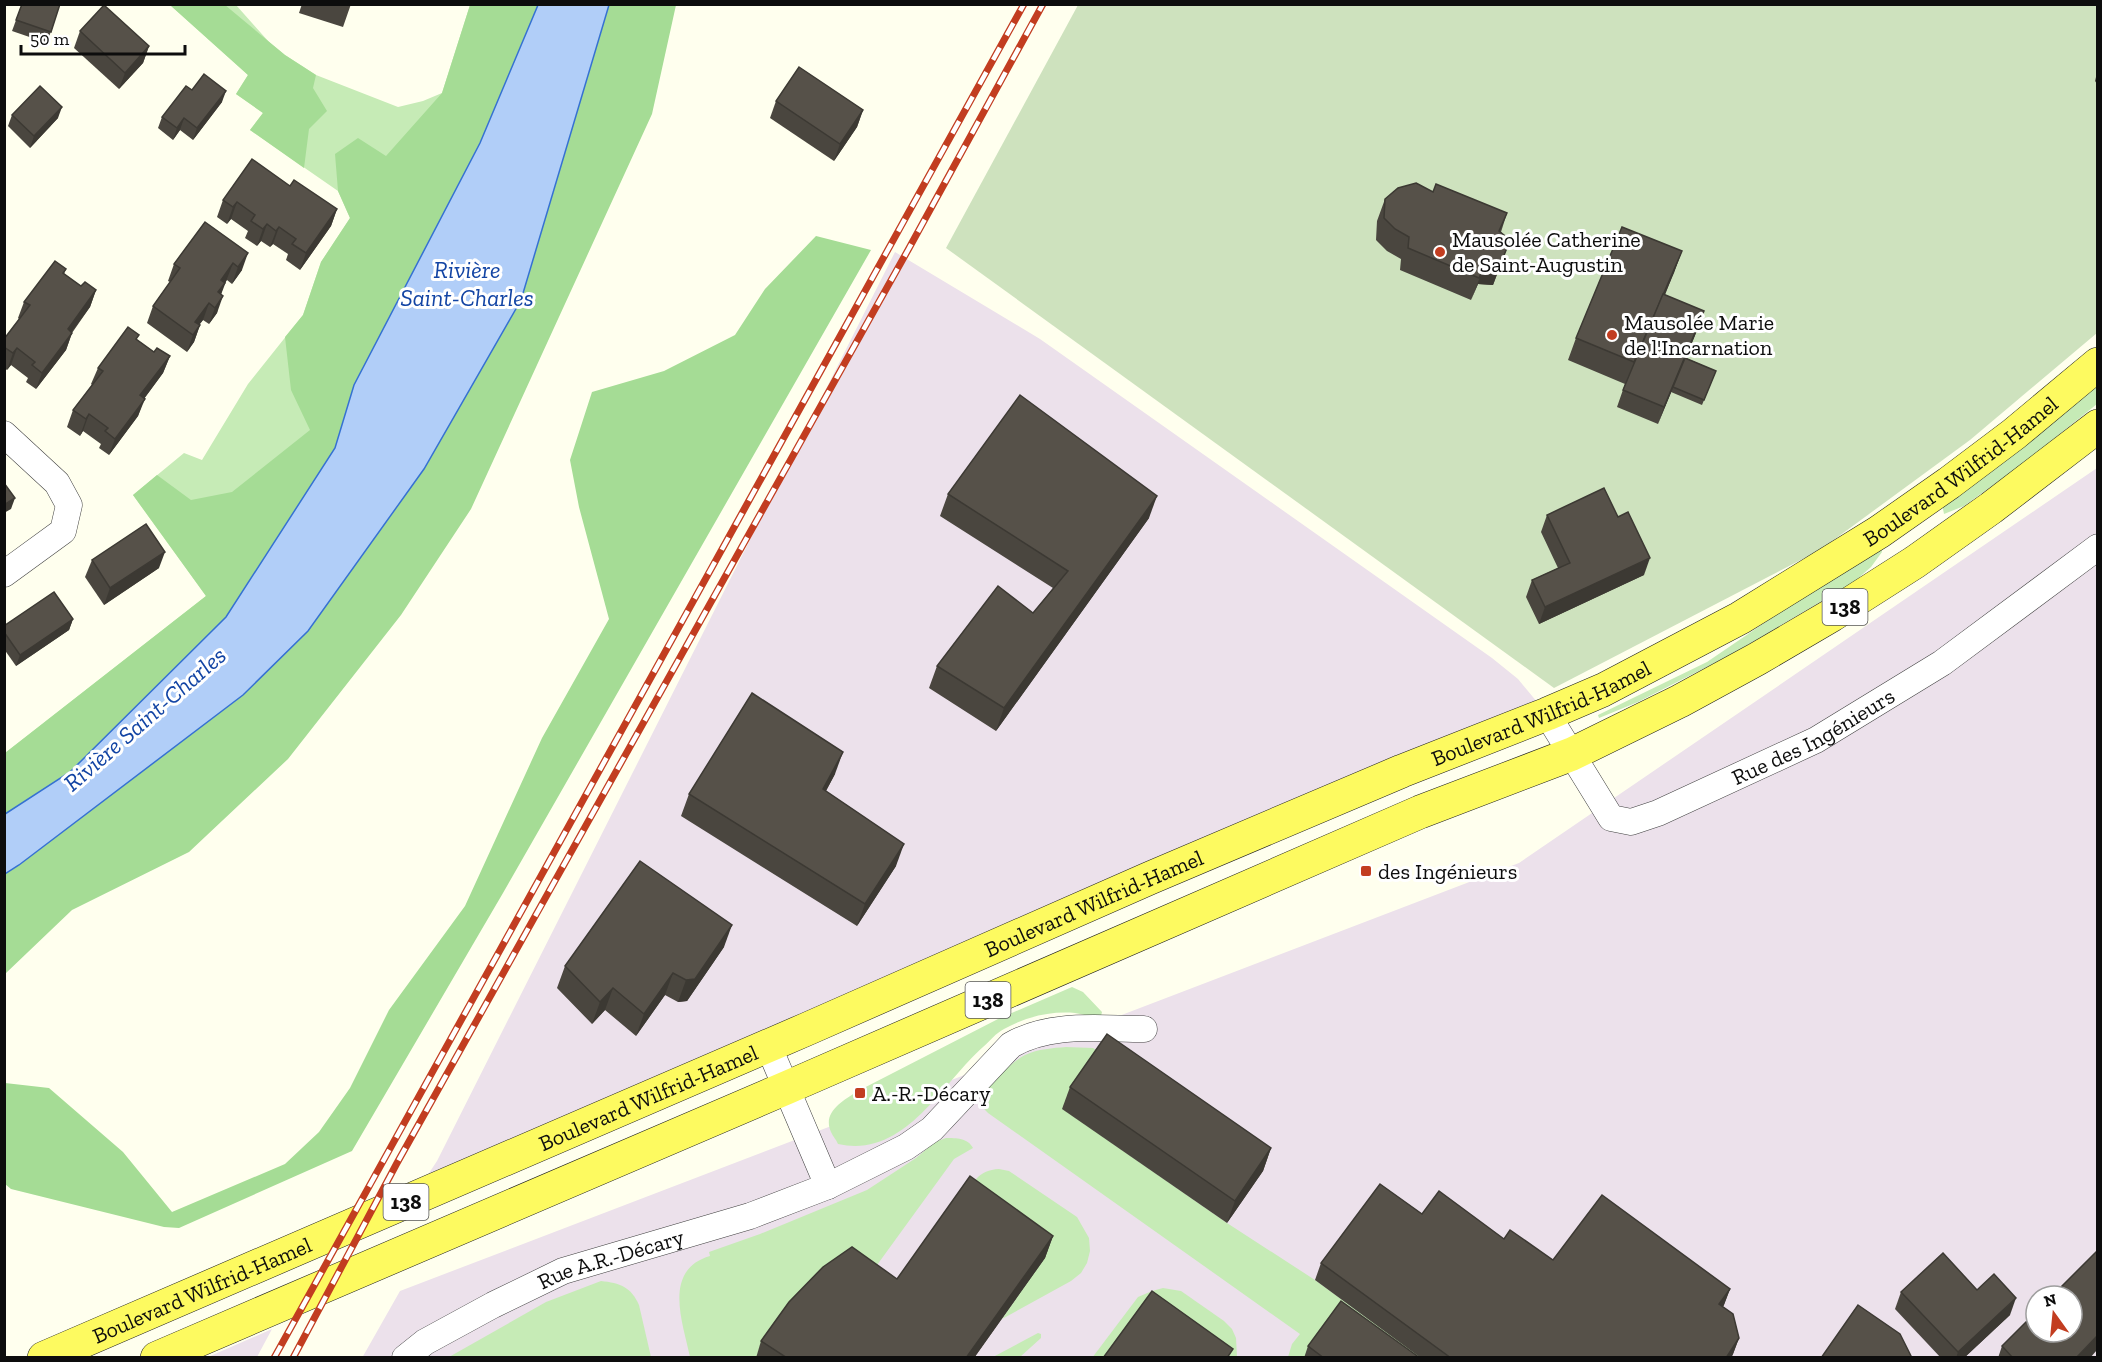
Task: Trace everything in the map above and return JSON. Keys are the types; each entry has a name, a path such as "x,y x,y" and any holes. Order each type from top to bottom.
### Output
{"main road":[{"name":"Boulevard Wilfrid-Hamel","path":"44,1358 991,949 1150,878 1402,771 1603,690 1740,618 1879,532 2014,434 2097,364"},
{"name":"Boulevard Wilfrid-Hamel","path":"157,1358 1420,812 1572,754 1680,701 1832,615 1991,508 2097,426"}],"street":[{"path":"4,434 57,483 69,505 63,531 4,574"},
{"name":"Rue des Ingénieurs","path":"1547,714 1611,818 1631,822 1658,813 1816,740 1942,663 2097,547"},
{"name":"Rue A.R.-Décary","path":"405,1358 425,1342 563,1271 750,1215 828,1186 906,1147 932,1129 1011,1045 1026,1037 1059,1029 1144,1029"},
{"path":"768,1045 828,1186"}],"shaded area":[{"path":"895,252 1040,339 1492,658 1518,679 1547,714 412,1199 437,1161"},
{"path":"2097,468 2097,1357 362,1358 400,1291 1519,863"},
{"path":"272,1329 257,1357 208,1357"}],"green space":[{"path":"170,5 236,5 269,42 316,75 398,107 423,101 442,93 470,5 538,5 480,143 354,385 335,448 226,617 5,814 5,753 206,596 133,495 184,453 202,460 248,384 303,315 321,262 350,218 338,191 250,130 263,113 236,94 248,75"},
{"path":"170,5 225,5 285,55 316,75 313,88 327,111 309,129 304,168 250,130 263,113 236,94 248,75"},
{"path":"470,5 538,5 480,143 354,385 335,448 226,617 70,772 5,814 5,753 206,596 133,495 157,475 191,500 232,492 310,430 291,390 285,337 303,315 321,262 350,218 338,191 335,154 358,138 386,156 442,93"},
{"path":"609,5 676,5 652,114 471,509 401,615 288,759 189,852 72,910 5,974 5,874 243,695 308,631 424,469 521,300"},
{"path":"1078,5 2097,5 2097,333 1970,440 1820,550 1554,688 946,248"},
{"path":"816,236 871,250 503,893 352,1151 179,1228 164,1227 11,1189 5,1184 5,1083 49,1088 123,1152 172,1212 285,1164 319,1132 350,1088 389,1010 465,906 542,738 609,619 579,507 570,460 592,392 664,371 735,335 765,289"},
{"path":"2097,383 2097,404 2025,462 1964,506 1944,514 1942,504"},
{"path":"1881,548 1882,552 1871,567 1854,582 1732,654 1638,702 1599,718 1598,715 1707,662 1830,578"},
{"path":"1072,987 1083,992 1102,1012 1101,1016 1056,1013 1029,1018 1012,1025 993,1037 967,1062 920,1115 902,1130 883,1140 862,1146 838,1144 831,1132 829,1119 835,1108 845,1099 998,1019"},
{"path":"1066,1047 1093,1048 1101,1053 1063,1109 1227,1223 1315,1280 1421,1357 1288,1357 1292,1344 1300,1334 988,1113 983,1105 983,1096 999,1076 1014,1063 1035,1051"},
{"path":"946,1138 965,1140 973,1148 954,1159 864,1283 757,1357 690,1357 679,1299 686,1273 695,1263 710,1256 709,1252 760,1234 867,1190 916,1158 935,1142"},
{"path":"999,1169 1009,1171 1077,1217 1089,1238 1090,1251 1081,1273 1071,1281 1002,1319 1044,1257 962,1198 981,1174"},
{"path":"601,1281 624,1287 636,1299 651,1357 449,1357 546,1302"},
{"path":"1163,1288 1181,1291 1224,1321 1232,1329 1236,1338 1237,1357 1092,1358 1138,1297"},
{"path":"1038,1333 1041,1334 1041,1338 1020,1357 993,1357"}],"water":[{"name":"Rivière Saint-Charles","path":"538,5 609,5 521,300 424,469 308,631 243,695 5,874 5,814 70,772 226,617 335,448 354,385 480,143"}],"building":[{"path":"22,4 60,4 51,32 16,20"},
{"path":"104,5 149,46 125,73 80,31"},
{"path":"799,67 863,110 840,144 776,101"},
{"path":"204,74 226,91 197,128 184,118 177,128 162,117 186,86 192,90"},
{"path":"40,86 62,107 34,136 12,115"},
{"path":"252,159 290,186 294,180 337,209 306,253 292,244 296,239 279,227 276,231 267,224 263,229 251,221 255,215 237,202 233,207 223,200"},
{"path":"1416,183 1433,192 1436,184 1507,213 1499,231 1510,240 1501,263 1486,262 1479,278 1408,248 1409,237 1395,229 1384,218 1385,199 1398,188"},
{"path":"205,222 248,253 238,267 233,263 221,280 225,283 218,292 223,296 215,308 209,303 195,322 200,325 193,335 153,306 180,268 174,264"},
{"name":"Mausolée Marie de l'Incarnation","path":"1622,227 1682,251 1634,362 1576,338"},
{"path":"55,261 66,269 63,273 81,286 85,282 96,290 68,329 72,333 42,373 32,365 35,362 17,348 13,353 4,347 4,339 30,305 24,302"},
{"path":"1663,294 1704,311 1664,407 1623,390"},
{"path":"128,327 139,335 136,339 154,352 157,348 170,356 140,395 145,399 115,439 105,431 108,428 89,414 86,419 73,410 103,371 98,368"},
{"path":"1685,358 1716,371 1704,400 1673,387"},
{"path":"1020,395 1157,496 1004,708 937,666 998,586 1033,613 1068,571 948,494"},
{"path":"4,483 15,498 4,505"},
{"path":"1604,488 1618,517 1628,512 1650,558 1545,607 1532,580 1570,563 1547,515"},
{"path":"146,524 165,552 110,588 92,560"},
{"path":"54,592 73,619 20,655 4,632 4,626"},
{"path":"752,693 843,752 823,789 904,844 865,904 689,794"},
{"path":"640,861 732,925 695,979 686,980 673,973 644,1014 613,988 600,1002 565,966"},
{"path":"1107,1034 1271,1148 1235,1201 1070,1087"},
{"path":"970,1176 1053,1236 966,1358 787,1358 761,1341 789,1302 823,1267 852,1247 897,1279"},
{"path":"1380,1184 1422,1214 1439,1191 1504,1239 1510,1230 1553,1260 1602,1195 1730,1289 1719,1304 1733,1314 1739,1338 1726,1358 1451,1358 1321,1263"},
{"path":"2097,1251 2097,1336 2076,1358 2013,1358 2002,1346 2024,1324 2024,1344 2084,1344 2084,1284 2064,1284"},
{"path":"1943,1253 1977,1290 1994,1274 2016,1298 1958,1352 1901,1292"},
{"path":"1152,1291 1233,1349 1227,1358 1103,1358"},
{"path":"1341,1301 1420,1358 1324,1358 1308,1346"},
{"path":"1858,1305 1900,1334 1912,1358 1821,1358"}],"railway":[{"path":"274,1358 1024,4"},
{"path":"293,1358 397,1163 908,250 1043,4"}],"place":[{"name":"Mausolée Catherine de Saint-Augustin","path":"1440,252"},
{"name":"Mausolée Marie de l'Incarnation","path":"1612,335"},
{"name":"des Ingénieurs","path":"1366,871"},
{"name":"A.-R.-Décary","path":"860,1093"}]}
